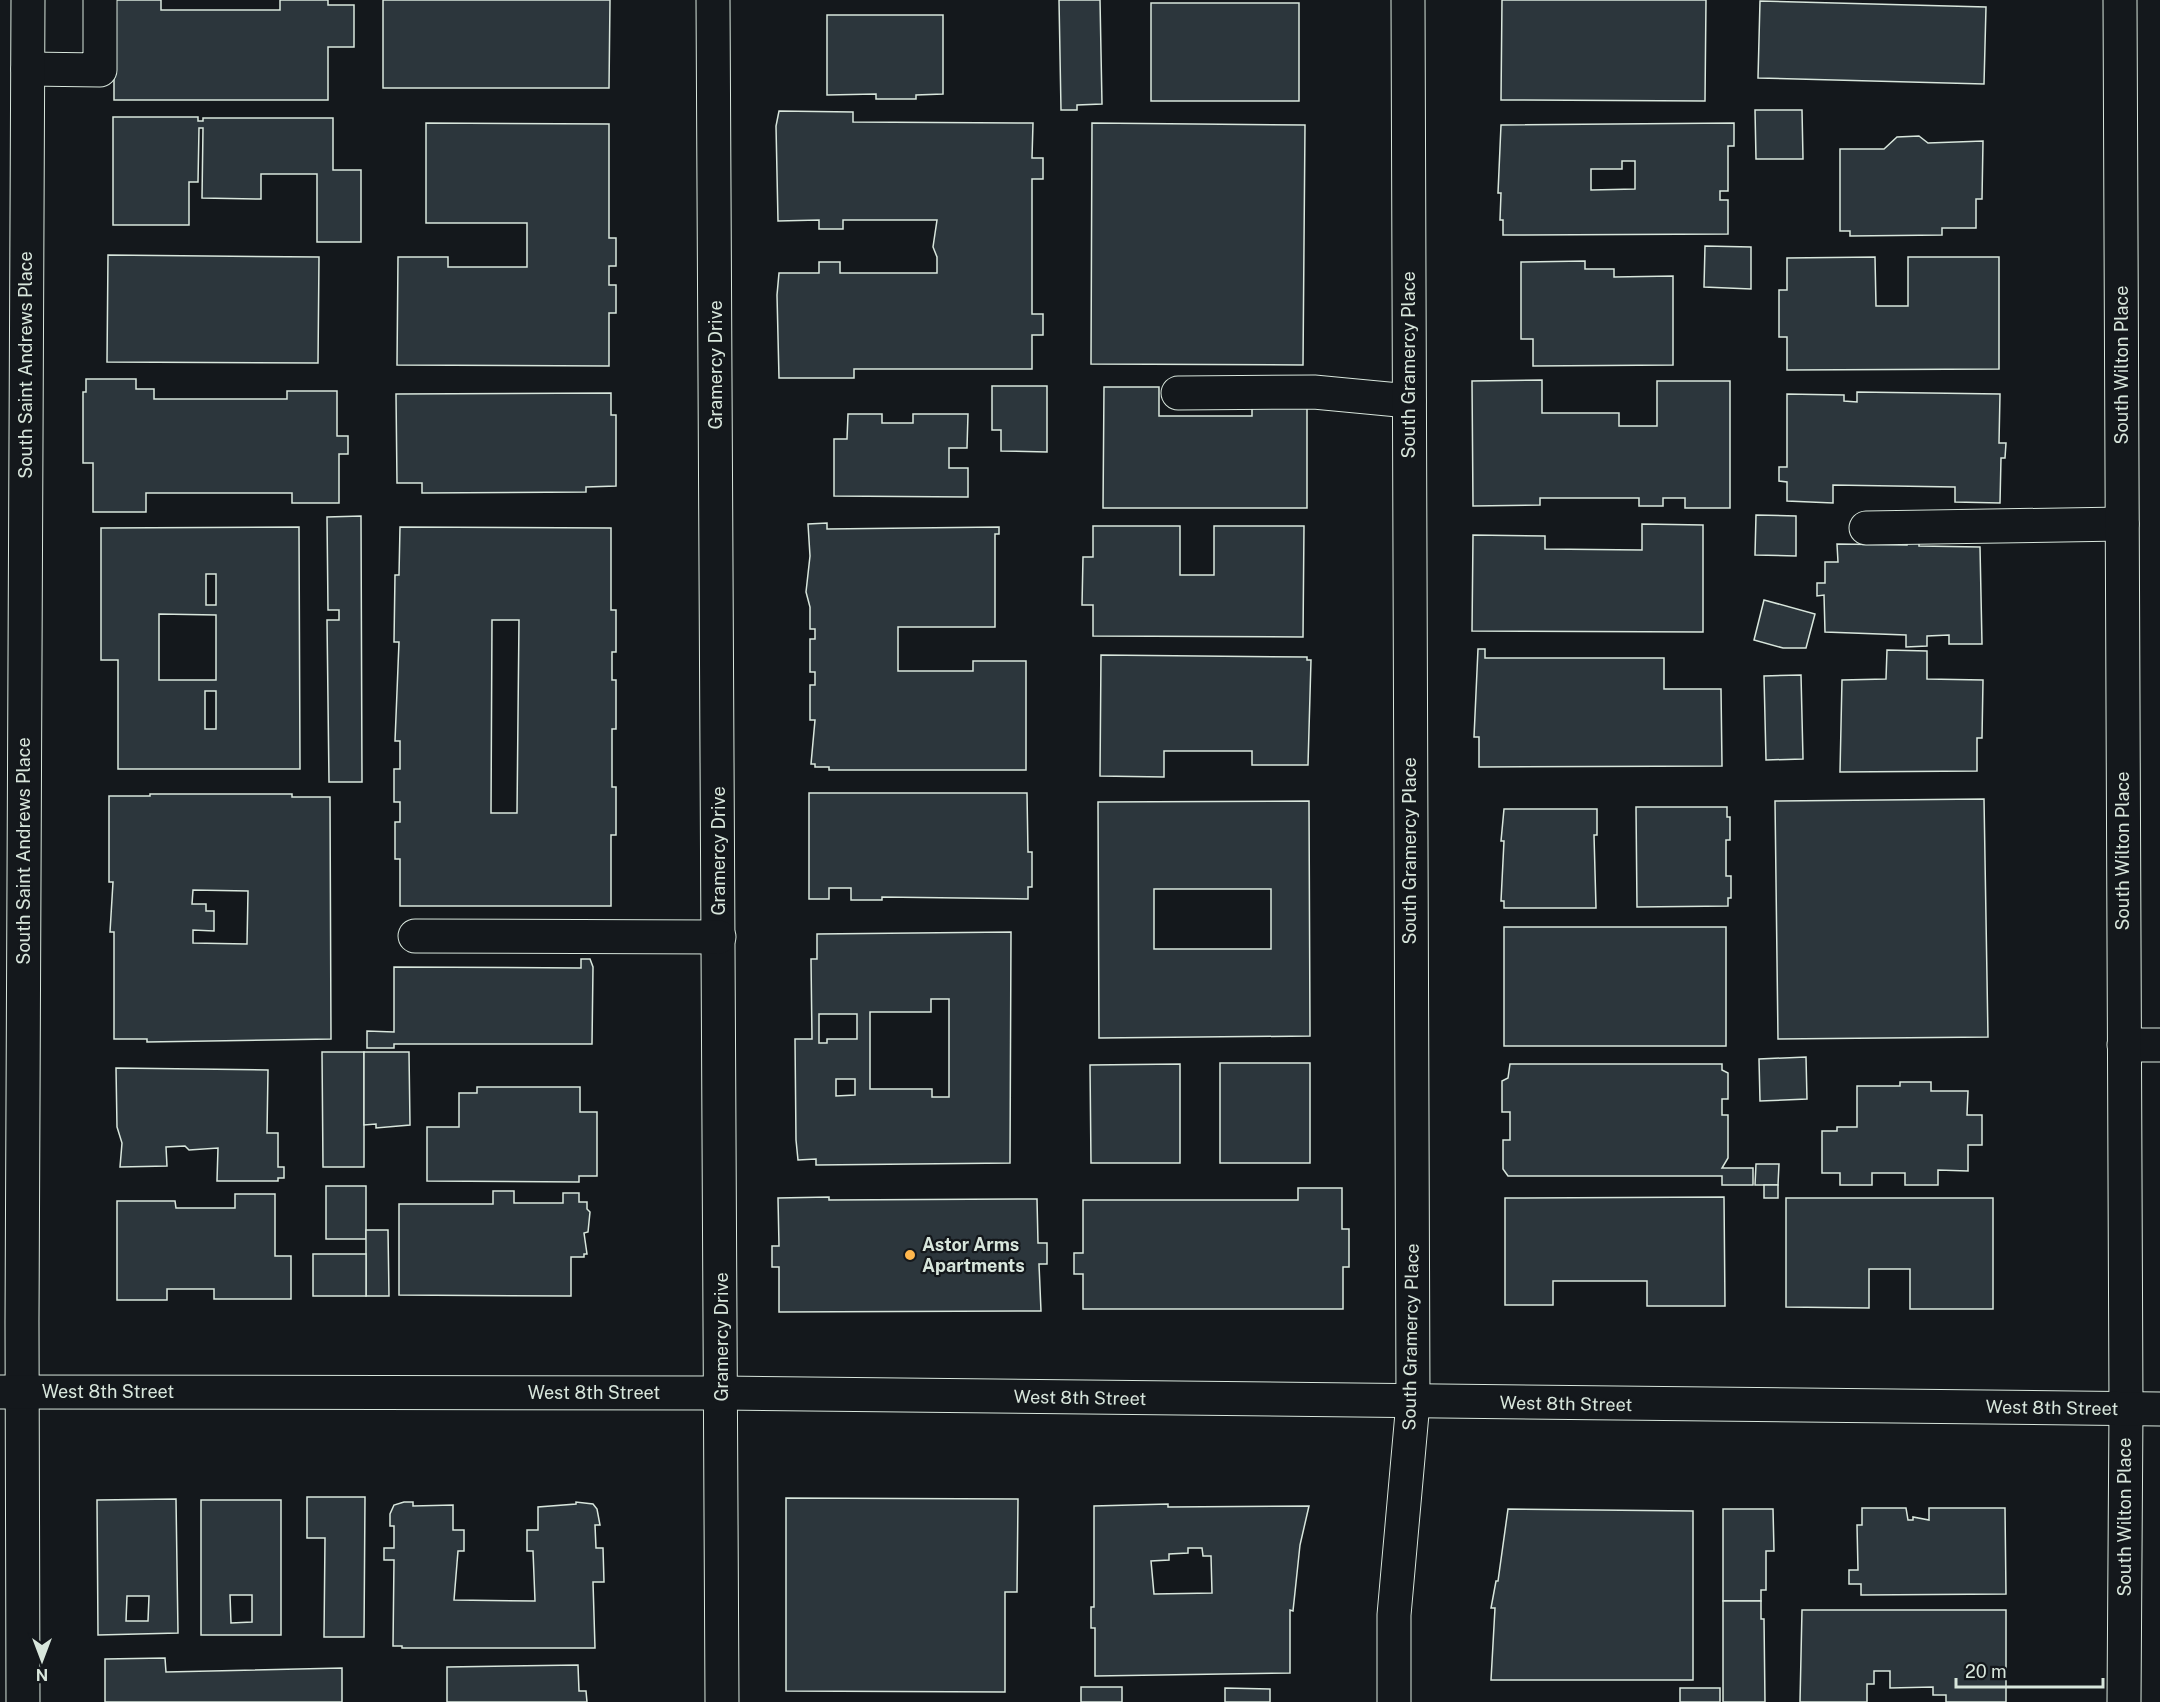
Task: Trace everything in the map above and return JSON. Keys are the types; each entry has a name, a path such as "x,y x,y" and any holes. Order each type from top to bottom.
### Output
{"street":[{"name":"South Saint Andrews Place","path":"23,1702 11,1392 28,0"},
{"path":"28,69 100,70 100,0"},
{"name":"Gramercy Drive","path":"714,0 722,1702"},
{"name":"South Gramercy Place","path":"1394,1702 1394,1615 1413,1402 1407,0"},
{"name":"South Wilton Place","path":"2120,0 2126,1409 2124,1702"},
{"path":"1178,393 1314,392 1409,401"},
{"path":"1866,528 1995,528 2122,524"},
{"path":"415,936 720,937"},
{"path":"2124,1045 2160,1045"},
{"name":"West 8th Street","path":"11,1392 722,1393 2160,1409"}],"building":[{"path":"114,0 161,0 161,10 280,10 280,0 328,0 328,5 354,5 354,47 328,47 328,100 114,100"},
{"path":"383,0 610,0 609,88 383,88"},
{"path":"1059,0 1100,0 1102,104 1077,105 1077,110 1061,110"},
{"path":"1502,0 1706,0 1705,101 1501,100"},
{"path":"1760,1 1986,7 1984,84 1758,78"},
{"path":"1151,3 1299,3 1299,101 1151,101"},
{"path":"827,15 943,15 943,94 916,95 916,99 876,99 876,94 827,95"},
{"path":"1755,110 1802,110 1803,159 1756,159"},
{"path":"779,111 853,112 853,122 1033,123 1032,158 1043,158 1043,179 1032,179 1032,314 1043,314 1043,335 1032,335 1032,369 854,369 854,378 779,378 777,295 779,273 819,273 819,262 840,262 840,273 937,273 937,257 933,247 937,220 843,220 843,229 819,229 819,220 778,221 776,126"},
{"path":"113,117 198,117 198,121 203,121 203,118 333,118 333,170 361,170 361,242 317,242 317,174 261,174 261,199 202,198 203,128 199,128 198,182 189,182 189,225 113,225"},
{"path":"426,123 609,124 609,238 616,238 616,266 609,266 609,285 616,285 616,313 609,313 609,366 397,365 398,257 448,257 448,267 527,267 527,223 426,223"},
{"path":"1092,123 1305,125 1303,365 1091,364"},
{"path":"1734,123 1734,146 1728,146 1728,191 1720,191 1720,200 1728,200 1728,234 1503,235 1503,220 1500,220 1501,193 1498,193 1501,125","holes":["1622,161 1635,161 1635,189 1591,190 1591,169 1622,169"]},
{"path":"1919,136 1928,143 1983,141 1982,199 1976,199 1976,228 1942,228 1942,235 1850,236 1850,231 1840,231 1840,149 1884,149 1897,137"},
{"path":"1705,246 1751,247 1751,289 1704,287"},
{"path":"108,255 319,257 318,363 107,362"},
{"path":"1875,257 1876,306 1908,306 1908,257 1999,257 1999,369 1787,370 1787,337 1779,337 1779,290 1787,290 1787,258"},
{"path":"1585,261 1585,269 1614,269 1614,277 1673,276 1673,365 1533,366 1533,339 1521,339 1521,262"},
{"path":"86,379 136,379 136,389 154,389 154,399 287,399 287,391 337,391 337,436 348,436 348,454 339,454 339,503 292,503 292,493 146,493 146,512 93,512 93,463 83,463 83,392 86,392"},
{"path":"1542,380 1542,413 1619,413 1619,426 1657,426 1657,381 1730,381 1730,508 1685,508 1685,498 1663,498 1663,506 1639,506 1639,498 1540,498 1540,505 1473,506 1472,381"},
{"path":"992,386 1047,386 1047,452 1001,451 1001,430 992,430"},
{"path":"1104,387 1159,387 1159,416 1252,416 1252,398 1307,398 1307,508 1103,508"},
{"path":"1857,392 2000,394 1999,443 2006,443 2005,458 2001,458 2000,503 1955,502 1955,487 1833,485 1833,503 1787,501 1787,482 1779,481 1779,467 1787,467 1787,394 1844,395 1844,401 1857,402"},
{"path":"611,393 611,415 616,415 616,486 586,487 586,492 422,493 422,483 397,483 396,394"},
{"path":"848,414 882,414 882,423 913,423 913,414 968,414 967,448 949,448 949,468 968,468 968,497 834,496 834,439 847,439"},
{"path":"1756,515 1796,516 1796,556 1755,555"},
{"path":"361,516 362,782 329,782 327,620 339,620 339,610 328,610 327,517"},
{"path":"827,523 827,529 999,527 999,534 995,534 995,627 898,627 898,671 973,671 973,661 1026,661 1026,770 829,770 829,767 815,767 815,764 811,764 815,720 810,720 810,685 815,685 815,672 810,672 810,639 815,639 815,629 810,629 810,607 806,592 810,556 808,524"},
{"path":"1642,524 1703,525 1703,632 1472,631 1473,535 1545,536 1545,549 1642,550"},
{"path":"1093,526 1180,526 1180,575 1214,575 1214,526 1304,526 1303,637 1093,636 1093,605 1082,605 1083,557 1093,557"},
{"path":"299,527 300,769 118,769 118,660 101,660 101,528","holes":["206,574 216,574 216,605 206,605","159,614 216,615 216,680 159,680","205,691 216,691 216,729 205,729"]},
{"path":"400,527 611,528 611,610 616,610 616,652 612,652 612,680 616,680 616,729 612,729 612,787 616,787 616,835 611,835 611,906 400,906 400,859 395,859 395,822 400,822 400,802 394,802 394,769 400,769 400,741 395,741 399,642 394,642 395,575 399,575","holes":["492,620 519,620 517,813 491,813"]},
{"path":"1907,540 1919,541 1919,546 1980,547 1982,644 1949,644 1949,635 1927,636 1927,646 1906,647 1906,635 1825,632 1824,595 1817,596 1817,583 1825,583 1825,562 1838,562 1837,544 1907,545"},
{"path":"1764,600 1815,614 1806,648 1783,648 1754,640"},
{"path":"1478,649 1485,649 1485,658 1664,658 1664,689 1721,689 1722,766 1479,767 1479,737 1474,737"},
{"path":"1887,650 1927,651 1927,679 1983,680 1982,738 1977,738 1977,771 1840,772 1842,680 1886,679"},
{"path":"1101,655 1307,657 1307,660 1311,660 1308,765 1252,765 1252,751 1164,751 1164,777 1100,776"},
{"path":"1801,675 1803,759 1766,760 1764,676"},
{"path":"809,793 1027,793 1028,852 1032,852 1032,887 1028,887 1028,899 882,897 882,900 851,900 851,888 829,888 829,899 809,899"},
{"path":"150,794 292,794 292,797 330,797 331,1039 147,1042 147,1039 114,1039 114,932 110,932 113,882 109,882 109,796 150,796","holes":["193,890 248,891 247,944 193,943 193,930 214,931 214,911 206,911 206,904 192,904"]},
{"path":"1984,799 1988,1037 1778,1039 1775,801"},
{"path":"1309,801 1310,1036 1099,1038 1098,802","holes":["1154,889 1271,889 1271,949 1154,949"]},
{"path":"1636,807 1727,807 1727,817 1730,817 1730,840 1726,840 1726,876 1731,876 1731,898 1728,898 1728,906 1637,907"},
{"path":"1504,809 1597,809 1597,835 1594,835 1596,908 1504,908 1504,901 1501,901 1504,841 1501,841"},
{"path":"1504,927 1726,927 1726,1046 1504,1046"},
{"path":"1011,932 1010,1163 816,1165 816,1159 798,1160 795,1039 812,1039 811,959 817,959 817,934","holes":["931,999 949,999 949,1097 932,1097 932,1089 870,1089 870,1012 931,1012","819,1014 857,1014 857,1039 827,1039 827,1043 819,1043","836,1079 855,1079 855,1095 836,1096"]},
{"path":"581,959 590,959 593,967 592,1044 394,1044 394,1048 367,1048 367,1031 394,1032 394,967 581,968"},
{"path":"322,1052 364,1052 364,1167 323,1167"},
{"path":"364,1052 409,1052 410,1125 376,1128 376,1124 364,1125"},
{"path":"1806,1057 1807,1099 1760,1101 1759,1059"},
{"path":"1220,1063 1310,1063 1310,1163 1220,1163"},
{"path":"1180,1064 1180,1163 1091,1163 1090,1065"},
{"path":"1510,1064 1722,1064 1722,1070 1728,1073 1728,1099 1722,1099 1722,1115 1728,1115 1728,1158 1722,1168 1753,1168 1753,1185 1722,1185 1722,1176 1508,1176 1503,1169 1503,1140 1510,1140 1510,1112 1502,1112 1502,1081 1508,1078"},
{"path":"116,1068 268,1070 267,1133 278,1133 278,1167 284,1167 284,1178 278,1178 278,1181 217,1181 218,1148 189,1150 185,1146 166,1147 167,1166 120,1167 122,1143 117,1127"},
{"path":"1900,1082 1931,1082 1931,1091 1968,1091 1967,1115 1982,1115 1982,1145 1968,1145 1968,1171 1938,1170 1938,1185 1905,1185 1905,1173 1872,1173 1872,1185 1840,1185 1840,1173 1822,1173 1822,1131 1837,1131 1837,1127 1857,1127 1857,1086 1900,1086"},
{"path":"477,1087 580,1087 580,1112 597,1112 597,1176 579,1176 579,1182 427,1181 427,1127 459,1127 459,1093 477,1093"},
{"path":"1756,1164 1779,1164 1778,1185 1755,1185"},
{"path":"1764,1185 1778,1185 1778,1198 1764,1198"},
{"path":"326,1186 366,1186 366,1239 326,1239"},
{"path":"1298,1188 1342,1188 1342,1229 1349,1229 1349,1267 1343,1267 1343,1309 1083,1309 1083,1274 1074,1274 1074,1253 1083,1253 1083,1200 1298,1200"},
{"path":"493,1191 514,1191 514,1203 563,1203 563,1193 579,1193 579,1202 587,1202 587,1209 590,1212 588,1232 584,1233 587,1254 584,1254 584,1257 571,1257 571,1296 399,1295 399,1204 493,1204"},
{"path":"235,1194 275,1194 275,1256 291,1256 291,1299 214,1299 214,1289 167,1289 167,1300 117,1300 117,1201 175,1201 176,1208 235,1208"},
{"name":"Astor Arms Apartments","path":"829,1197 829,1200 1037,1199 1038,1243 1047,1243 1047,1264 1039,1264 1041,1311 779,1312 779,1267 772,1267 772,1246 779,1246 778,1198"},
{"path":"1724,1197 1725,1306 1647,1306 1647,1281 1553,1281 1553,1305 1505,1305 1505,1198"},
{"path":"1786,1198 1993,1198 1993,1309 1910,1309 1910,1269 1869,1269 1869,1308 1786,1307"},
{"path":"366,1230 388,1230 389,1296 366,1296"},
{"path":"313,1254 366,1254 366,1296 313,1296"},
{"path":"307,1497 365,1497 364,1637 324,1637 325,1538 307,1538"},
{"path":"786,1498 1018,1499 1017,1592 1005,1592 1005,1692 786,1691"},
{"path":"176,1499 178,1633 98,1635 97,1500","holes":["127,1596 149,1596 148,1621 126,1621"]},
{"path":"201,1500 281,1500 281,1635 201,1635","holes":["230,1595 252,1595 252,1622 231,1623"]},
{"path":"413,1502 413,1506 453,1505 453,1530 464,1530 464,1551 458,1551 454,1600 535,1601 533,1551 527,1551 527,1530 538,1530 538,1507 576,1504 576,1502 593,1504 597,1509 600,1525 595,1525 596,1548 603,1548 604,1582 593,1582 595,1648 402,1648 402,1646 393,1646 394,1560 384,1560 384,1548 394,1548 394,1526 390,1526 390,1514 394,1505"},
{"path":"1168,1504 1168,1507 1309,1506 1300,1545 1293,1611 1290,1610 1290,1673 1095,1676 1095,1628 1091,1628 1091,1607 1094,1607 1094,1506","holes":["1188,1548 1202,1548 1203,1556 1211,1556 1212,1593 1154,1594 1151,1561 1169,1560 1169,1554 1188,1553"]},
{"path":"1862,1508 1906,1508 1908,1520 1913,1520 1913,1517 1929,1520 1929,1508 2005,1508 2006,1594 1861,1595 1861,1584 1849,1584 1849,1570 1858,1570 1857,1525 1862,1525"},
{"path":"1508,1509 1693,1511 1693,1680 1491,1680 1495,1608 1491,1608 1496,1581 1498,1581"},
{"path":"1723,1509 1773,1509 1774,1551 1766,1551 1766,1590 1761,1590 1761,1601 1723,1601"},
{"path":"1723,1601 1761,1601 1761,1619 1764,1619 1765,1702 1723,1702"},
{"path":"1802,1610 2006,1610 2006,1702 1946,1702 1946,1695 1933,1695 1933,1687 1890,1688 1890,1671 1874,1671 1874,1684 1867,1684 1867,1702 1800,1702"},
{"path":"165,1658 166,1672 342,1668 342,1702 105,1702 105,1659"},
{"path":"578,1665 579,1691 586,1691 587,1702 447,1702 447,1667"},
{"path":"1081,1687 1122,1687 1122,1702 1081,1702"},
{"path":"1225,1688 1270,1689 1270,1702 1225,1702"},
{"path":"1680,1688 1720,1688 1720,1702 1680,1702"}],"place":[{"name":"Astor Arms Apartments","path":"910,1255"}]}
